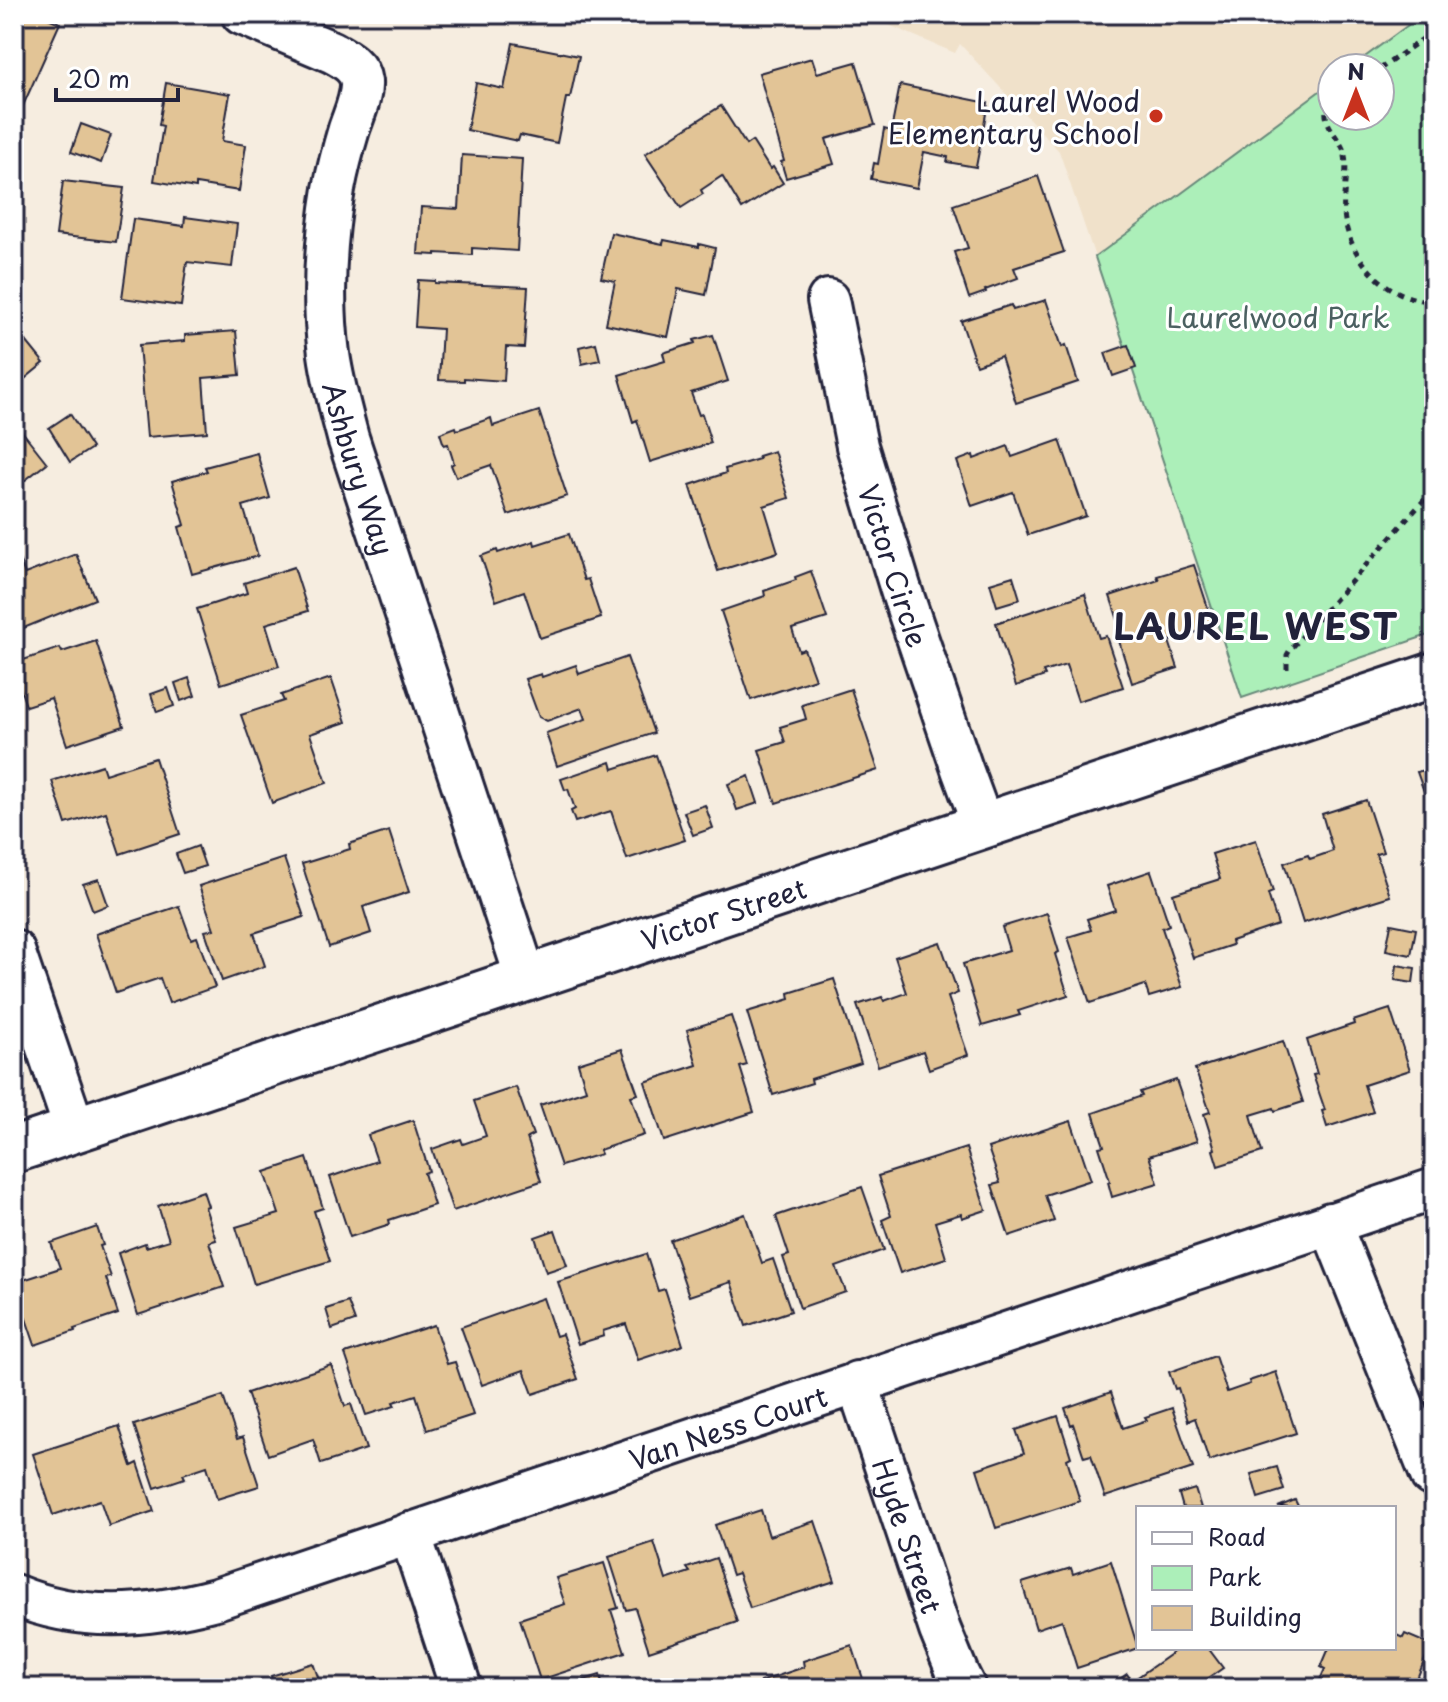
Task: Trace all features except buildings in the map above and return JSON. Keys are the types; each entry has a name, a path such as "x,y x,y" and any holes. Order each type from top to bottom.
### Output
{"street":[{"name":"Ashbury Way","path":"242,14 332,52 360,74 361,95 342,153 329,232 325,273 331,367 348,438 526,978"},
{"name":"Victor Circle","path":"828,300 857,446 901,590 983,826"},
{"name":"Victor Street","path":"14,1150 1434,675"},
{"path":"14,951 75,1130"},
{"name":"Van Ness Court","path":"14,1595 55,1608 115,1615 178,1609 216,1599 1434,1189"},
{"path":"1330,1223 1431,1475"},
{"name":"Hyde Street","path":"857,1382 940,1630 965,1688"},
{"path":"410,1533 461,1688"}],"path":[{"path":"1396,58 1434,31"},
{"path":"1334,132 1344,150 1344,213 1349,239 1359,258 1390,288 1424,301 1434,301"},
{"path":"1287,669 1290,650 1434,489"}],"shaded area":[{"name":"Laurel Wood Elementary School","path":"863,14 1423,14 1372,52 1316,52 1316,94 1095,257 1059,151 960,44 955,53"}],"green space":[{"name":"Laurelwood Park","path":"1423,14 1434,14 1434,633 1242,698 1095,257 1316,94 1316,132 1396,132 1396,52 1372,52"}],"place":[{"name":"Laurel Wood Elementary School","path":"1156,116"}],"district":[{"name":"LAUREL WEST","path":"1256,625"}]}
